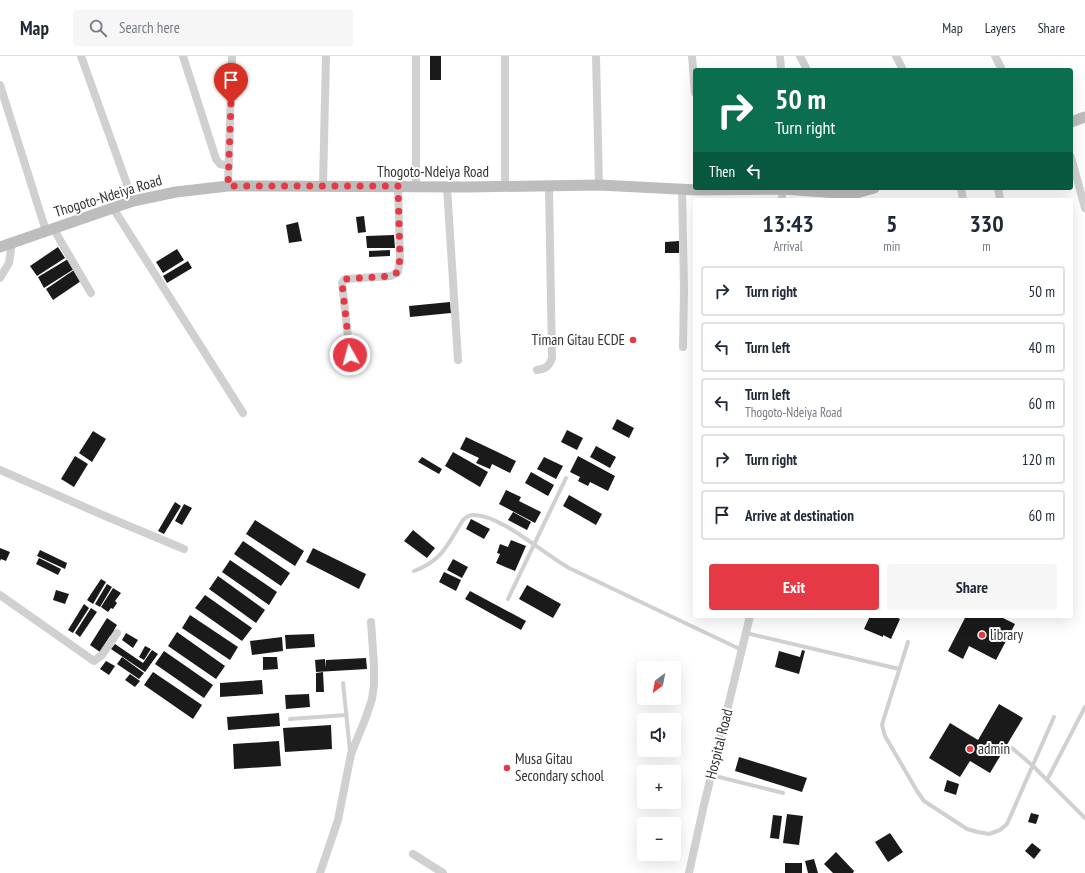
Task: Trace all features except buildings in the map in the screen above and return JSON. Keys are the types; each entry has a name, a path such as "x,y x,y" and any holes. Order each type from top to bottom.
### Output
{"main road":[{"path":"1073,121 1085,117"},
{"name":"Thogoto-Ndeiya Road","path":"0,247 133,201 176,192 228,186 549,187 599,185 693,189"},
{"name":"Thogoto-Ndeiya Road","path":"725,190 857,193 867,190"}],"street":[{"path":"81,56 133,201"},
{"path":"183,56 216,159 220,164 229,166"},
{"path":"228,186 232,56"},
{"path":"323,186 326,56"},
{"path":"416,56 416,187"},
{"path":"505,56 505,187"},
{"path":"596,56 599,185"},
{"path":"692,56 693,68"},
{"path":"780,56 781,68"},
{"path":"800,56 806,68"},
{"path":"896,56 902,68"},
{"path":"995,56 1001,68"},
{"path":"0,85 50,230 92,293"},
{"path":"1073,165 1085,208"},
{"path":"350,355 342,283 345,279 391,276 398,272 400,258 398,186"},
{"path":"447,187 458,360"},
{"path":"537,370 545,369 549,366 552,358 549,187"},
{"path":"682,189 684,289 683,347"},
{"path":"113,208 243,413"},
{"path":"0,278 9,263 12,243"},
{"path":"0,470 184,549"},
{"path":"0,595 94,661 102,655 117,633"},
{"name":"Hospital Road","path":"689,873 711,775 750,618"},
{"path":"320,873 338,820 351,754 366,717 374,685 371,622"},
{"path":"413,854 444,873"}],"lane":[{"path":"508,599 566,478"},
{"path":"414,571 435,561 449,543 462,520 466,516 481,516 500,523 556,561 569,568 742,650"},
{"path":"746,633 899,670"},
{"path":"908,642 882,725 885,736 924,801 968,829 989,834 1000,830 1007,824 1054,717"},
{"path":"343,683 351,754"},
{"path":"1047,780 1085,707"},
{"path":"290,719 346,715"},
{"path":"1012,748 1083,812 1085,818"},
{"path":"711,775 783,793"}],"place":[{"name":"Timan Gitau ECDE","path":"633,340"},
{"name":"library","path":"982,635"},
{"name":"admin","path":"970,749"},
{"name":"Musa Gitau Secondary school","path":"507,768"}],"route":[{"path":"231,104 228,186 398,186 400,258 398,272 391,276 345,279 342,283 350,355"}]}
